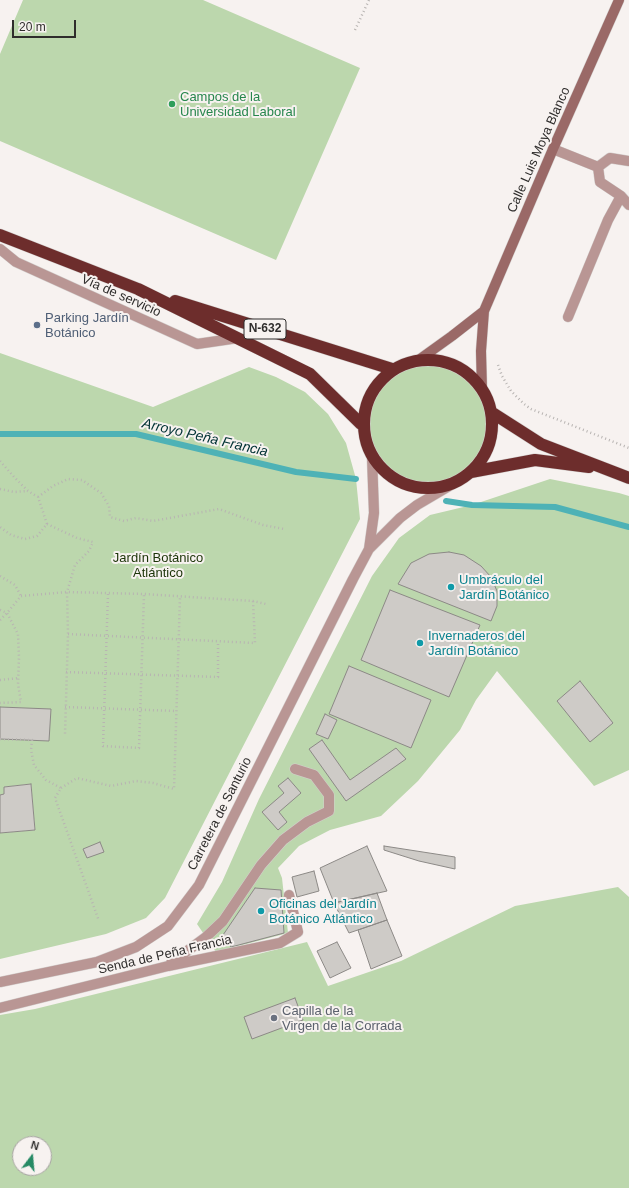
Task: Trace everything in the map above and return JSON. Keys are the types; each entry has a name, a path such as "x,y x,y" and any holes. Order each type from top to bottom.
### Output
{"highway":[{"name":"N-632","path":"0,235 138,289 392,369"},
{"name":"N-632","path":"138,289 310,374 362,424 372,457 386,473 404,484 428,489 451,485 471,472 535,460 606,470"},
{"path":"362,424 372,392 392,369 404,362 420,359 438,359 455,365 470,375 482,390 491,412 492,434 490,441 485,455 471,472"},
{"name":"N-632","path":"491,412 541,444 629,478"}],"street":[{"name":"Calle Luis Moya Blanco","path":"482,390 484,311 553,149 619,0"},
{"path":"553,149 598,167"},
{"path":"598,167 610,158 629,162"},
{"path":"598,167 600,182 621,196 629,205"},
{"path":"568,317 608,220 621,196"},
{"name":"Vía de servicio","path":"0,249 16,262 197,344 238,338"},
{"name":"Calle Luis Moya Blanco","path":"420,359 484,311"},
{"name":"Carretera de Santurio","path":"369,549 374,513 372,457"},
{"name":"Carretera de Santurio","path":"0,982 97,962 136,947 168,926 199,885 369,549 400,518 417,505 451,485"},
{"path":"168,966 206,937 223,921 261,865 283,840 307,822 330,811 329,795 314,775 295,769"},
{"name":"Senda de Peña Francia","path":"0,1008 168,966 280,943 298,932 289,895"}],"path":[{"path":"355,30 369,0"},
{"path":"497,358 502,376 511,391 531,409 629,448"},
{"path":"0,462 28,491 38,497 47,524 77,538 93,542 89,551 75,565 67,592 68,634 65,734"},
{"path":"38,497 53,486 68,479 82,480 101,493 109,506 110,517 124,521 136,518 152,522 219,509 262,525 284,529"},
{"path":"0,489 14,492 28,491"},
{"path":"0,527 12,535 25,539 37,536 47,524"},
{"path":"0,576 15,585 21,596"},
{"path":"0,620 21,596 67,592 144,594 253,601 266,604"},
{"path":"108,594 103,746 139,748 140,674 144,594"},
{"path":"99,921 55,798 62,788 77,778 112,786 136,781 153,783 174,789 180,597"},
{"path":"68,634 255,643 253,601"},
{"path":"0,610 7,613 18,634 18,684 21,702 0,703"},
{"path":"66,672 218,677 218,641"},
{"path":"0,680 19,678"},
{"path":"65,707 176,711"},
{"path":"0,739 32,740 30,750 34,765 46,780 62,788"}],"green space":[{"name":"Campos de la Universidad Laboral","path":"23,0 203,0 360,68 276,260 0,141 0,54"},
{"name":"Jardín Botánico Atlántico","path":"0,353 153,407 249,367 276,377 305,392 328,414 346,443 356,479 360,519 165,898 146,918 106,934 0,959 0,833 35,830 31,784 4,787 4,794 0,795"},
{"path":"434,360 447,362 458,367 469,374 478,383 490,405 492,424 490,443 485,454 478,465 469,474 447,486 422,488 409,486 398,481 387,474 378,465 366,443 364,418 366,405 371,394 378,383 387,374 409,362"},
{"path":"550,479 629,496 629,770 594,786 497,671 476,700 460,730 418,781 381,816 330,830 299,846 278,868 282,878 288,933 216,952 197,924 222,882 259,799 372,576 399,538 430,515 472,505"},
{"path":"618,887 629,897 629,1188 0,1188 0,1015 35,1009 307,942 328,986 401,961 515,906"}],"building":[{"name":"Umbráculo del Jardín Botánico","path":"449,552 464,555 481,566 491,577 497,591 497,606 491,621 398,584 411,563 429,554"},
{"name":"Invernaderos del Jardín Botánico","path":"390,590 480,625 449,697 361,660"},
{"name":"Invernaderos del Jardín Botánico","path":"349,666 431,700 411,748 329,714"},
{"path":"580,681 613,723 590,742 557,701"},
{"path":"0,707 51,709 49,741 0,739"},
{"path":"325,714 337,720 328,739 316,734"},
{"path":"322,740 350,780 396,748 406,759 346,801 309,749"},
{"path":"288,778 301,793 279,812 287,822 278,830 262,812 284,793 278,786"},
{"path":"31,784 35,830 0,833 0,795 4,794 4,787"},
{"path":"100,842 104,852 87,858 83,849"},
{"path":"367,846 387,891 334,903 320,868"},
{"path":"384,846 455,857 455,869 419,861 384,850"},
{"path":"314,871 319,891 297,897 292,877"},
{"name":"Oficinas del Jardín Botánico Atlántico","path":"255,888 281,890 284,933 231,947 223,935"},
{"path":"377,893 387,920 349,933 334,903"},
{"path":"387,920 402,956 371,969 358,930"},
{"path":"337,942 351,968 330,978 317,951"},
{"name":"Capilla de la Virgen de la Corrada","path":"295,998 303,1020 252,1039 244,1017"}],"waterway":[{"name":"Arroyo Peña Francia","path":"0,434 136,434 296,472 356,479"},
{"name":"Arroyo Peña Francia","path":"446,501 472,505 555,507 629,527"}],"place":[{"name":"Campos de la Universidad Laboral","path":"172,104"},
{"name":"Parking Jardín Botánico","path":"37,325"},
{"name":"Umbráculo del Jardín Botánico","path":"451,587"},
{"name":"Invernaderos del Jardín Botánico","path":"420,643"},
{"name":"Oficinas del Jardín Botánico Atlántico","path":"261,911"},
{"name":"Capilla de la Virgen de la Corrada","path":"274,1018"}]}
